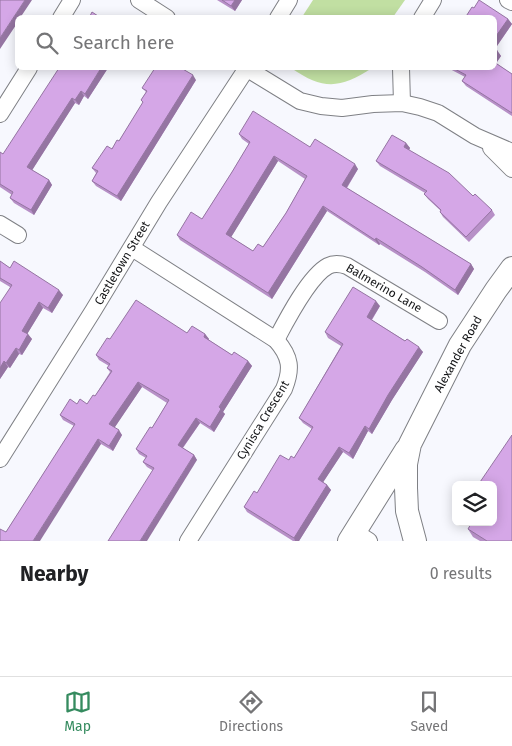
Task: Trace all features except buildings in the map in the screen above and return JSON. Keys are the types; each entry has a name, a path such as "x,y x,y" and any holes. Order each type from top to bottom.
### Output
{"street":[{"path":"63,15 72,0"},
{"path":"139,0 162,15"},
{"path":"280,15 289,0"},
{"path":"424,15 433,0"},
{"path":"508,0 512,2"},
{"path":"0,114 29,70"},
{"name":"Castletown Street","path":"0,459 159,202 246,70"},
{"path":"250,70 300,101 321,106 342,108 402,103 438,113 475,136 512,169"},
{"path":"401,70 402,103"},
{"path":"475,136 512,152"},
{"path":"0,224 18,235"},
{"name":"Cynisca Crescent","path":"132,248 276,340 285,350 289,363 289,376 284,389 188,541"},
{"name":"Balmerino Lane","path":"276,340 310,284 319,272 330,265 340,264 347,266 439,321"},
{"name":"Alexander Road","path":"358,538 410,444 460,345 512,268"},
{"name":"Alexander Road","path":"410,444 468,350 512,288"},
{"path":"410,444 406,464 406,488 407,511 414,541"}],"green space":[{"path":"313,0 405,0 394,15 303,15"},
{"path":"294,70 369,70 350,80 332,84 322,83"}]}
